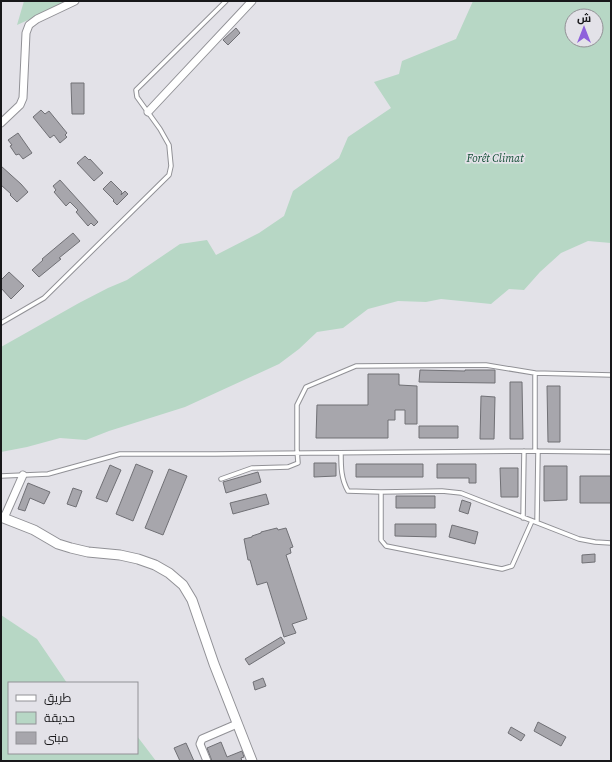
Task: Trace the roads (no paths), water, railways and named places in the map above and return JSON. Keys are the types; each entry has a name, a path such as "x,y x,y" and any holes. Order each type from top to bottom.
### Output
{"main road":[{"path":"3,518 34,530 58,544 88,552 120,555 155,565 170,573 183,585 192,600 214,664 252,761"}],"street":[{"path":"1,123 20,105 23,98 26,33 29,25 37,19 75,1"},
{"path":"148,112 252,1"},
{"path":"3,518 23,476"},
{"path":"207,761 200,744 202,739 237,724"}],"lane":[{"path":"1,323 44,298 169,176 171,166 170,145 137,97 136,90 226,1"},
{"path":"220,480 252,468 288,467 298,463 297,405 306,387 356,366 486,365 535,373 611,375"},
{"path":"535,373 537,522"},
{"path":"523,518 524,451"},
{"path":"1,476 48,474 120,454 524,451 611,452"},
{"path":"341,453 342,477 344,485 348,491 461,492 523,518 579,539 611,543"},
{"path":"381,492 381,540 386,546 502,570 512,566 532,521"}],"park label":[{"name":"Forêt Climat","path":"495,158"}]}
